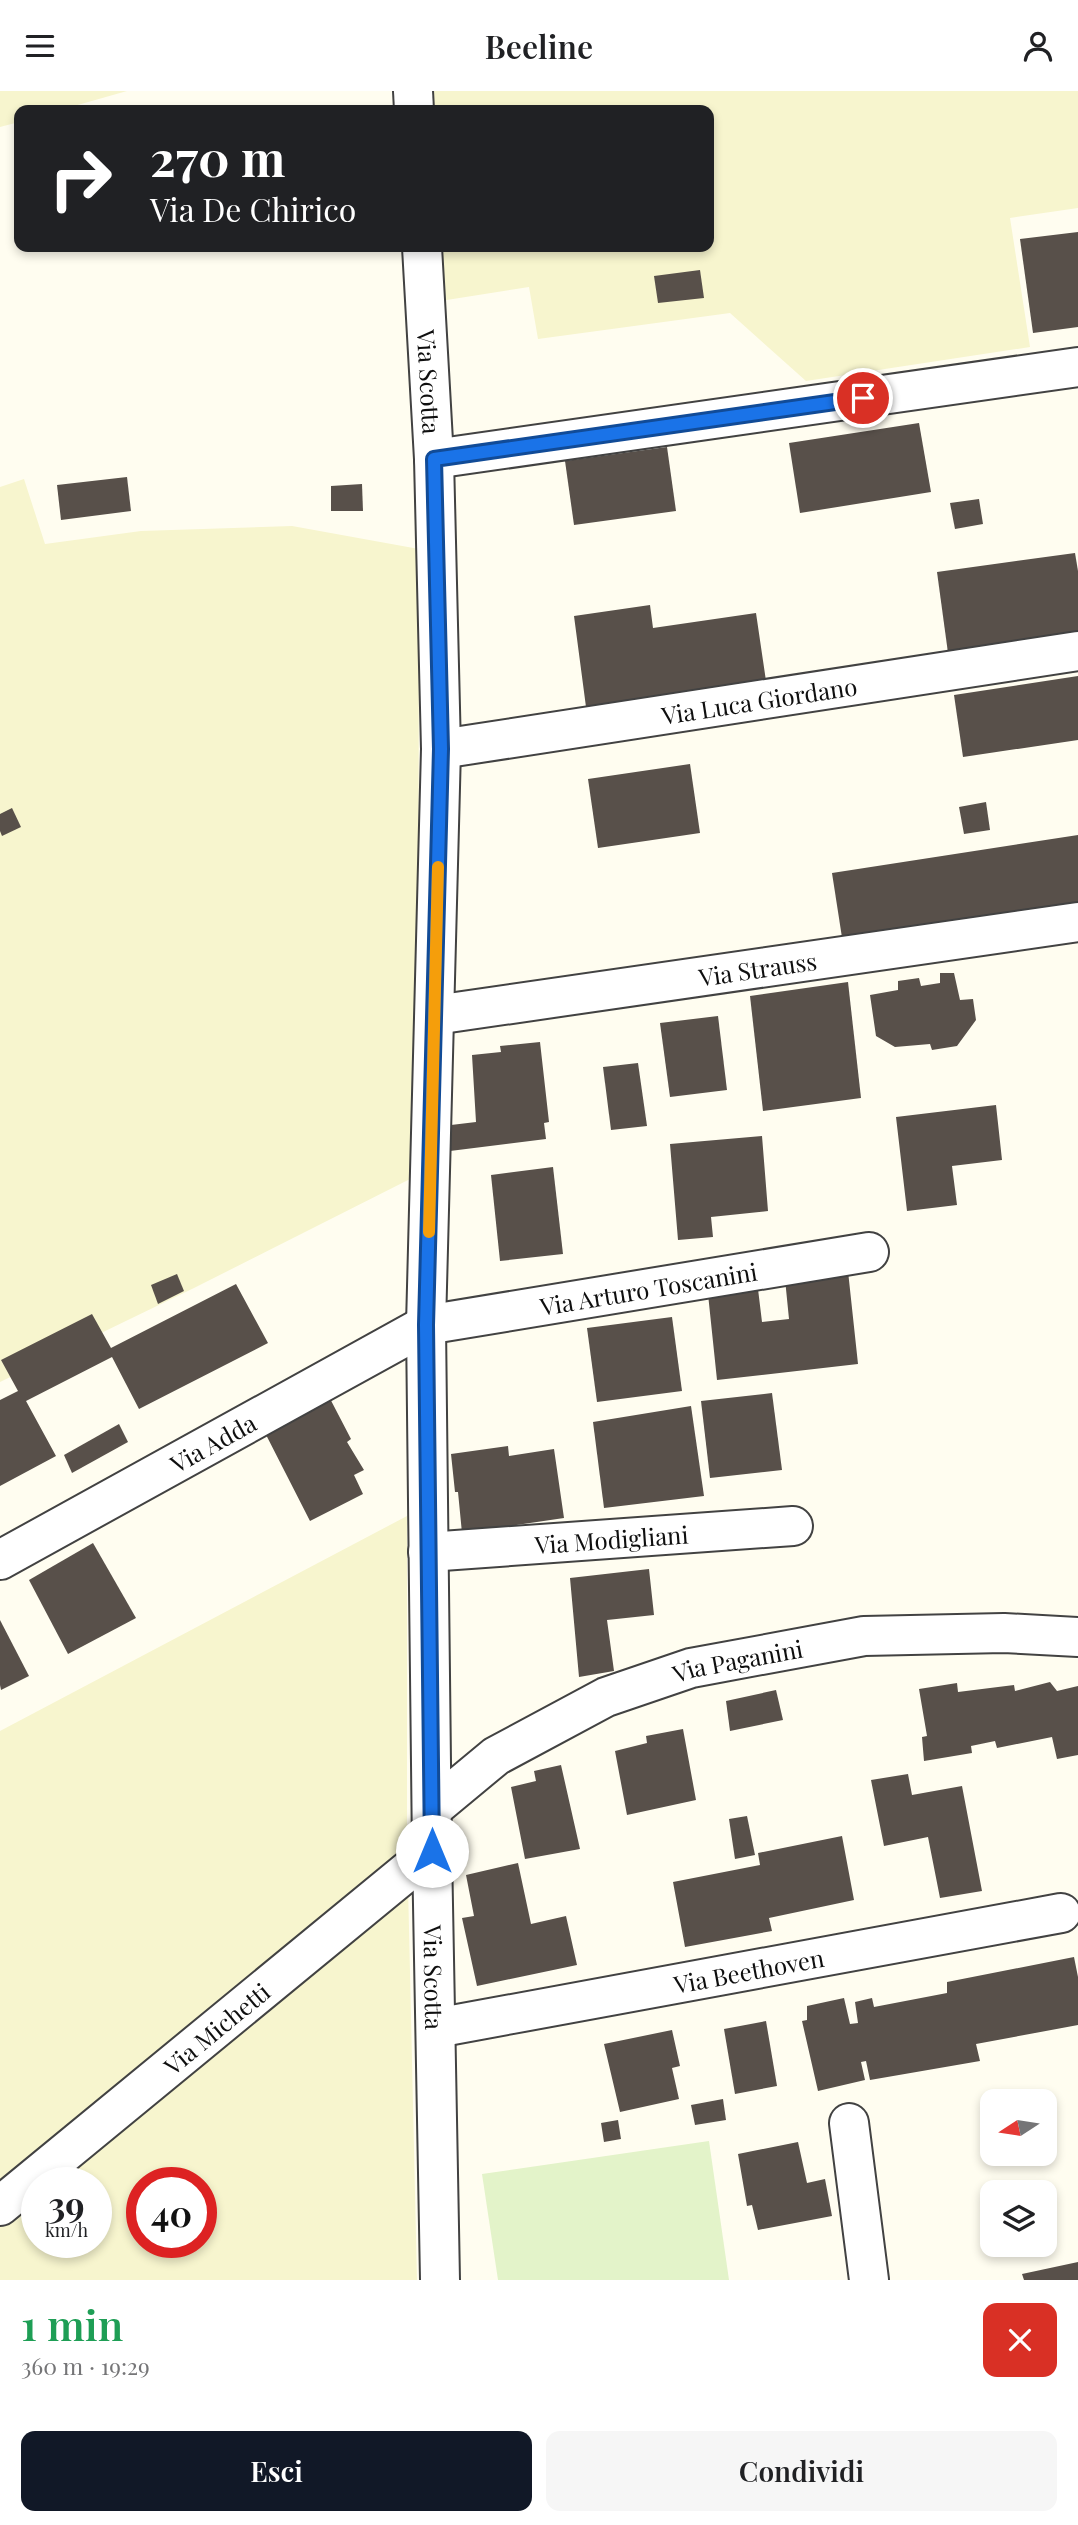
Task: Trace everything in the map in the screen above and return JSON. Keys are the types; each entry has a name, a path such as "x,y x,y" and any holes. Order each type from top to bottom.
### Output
{"street":[{"name":"Via Scotta","path":"422,252 434,459 441,749 426,1325 440,2280"},
{"path":"434,459 1078,367"},
{"name":"Via Luca Giordano","path":"441,749 1078,651"},
{"name":"Via Strauss","path":"435,1015 1078,922"},
{"name":"Via Arturo Toscanini","path":"426,1325 869,1252"},
{"name":"Via Adda","path":"0,1560 426,1325"},
{"name":"Via Modigliani","path":"428,1552 793,1526"},
{"name":"Via Paganini","path":"432,1809 496,1756 606,1697 691,1668 863,1636 1004,1633 1078,1637"},
{"name":"Via Michetti","path":"0,2206 432,1851"},
{"name":"Via Beethoven","path":"436,2028 1061,1913"},
{"path":"849,2123 869,2280"}],"shaded area":[{"path":"0,91 127,91 78,105 14,105 14,123 0,127"},
{"path":"430,91 1078,91 1078,208 1010,218 1030,347 806,381 730,313 538,339 529,287 434,302 433,252 714,252 714,105 431,105"},
{"path":"24,479 45,544 141,531 292,526 419,549 418,1175 0,1382 0,487"},
{"path":"407,1516 407,1841 417,2280 0,2280 0,1731"}],"green space":[{"path":"709,2141 729,2280 498,2280 482,2174"}],"building":[{"path":"1078,232 1078,327 1033,333 1020,239"},
{"path":"700,270 704,298 658,303 654,276"},
{"path":"919,423 931,492 800,513 789,443"},
{"path":"667,447 676,511 574,525 565,461"},
{"path":"127,477 131,511 61,520 57,485"},
{"path":"362,484 363,511 331,511 331,486"},
{"path":"979,499 983,524 955,529 950,503"},
{"path":"1075,553 1078,571 1078,636 948,653 937,572"},
{"path":"650,605 653,628 756,613 766,681 586,707 574,616"},
{"path":"1078,676 1078,740 963,757 954,695"},
{"path":"690,764 700,833 598,848 588,779"},
{"path":"986,802 990,830 964,834 959,807"},
{"path":"12,808 21,827 2,836 0,814"},
{"path":"1078,835 1078,909 843,944 832,873"},
{"path":"940,973 954,973 960,1000 973,999 976,1020 957,1046 932,1050 930,1044 895,1047 876,1036 870,995 898,990 898,981 919,978 921,986 940,983"},
{"path":"848,982 861,1098 763,1111 750,996"},
{"path":"718,1016 727,1090 670,1097 660,1023"},
{"path":"540,1042 549,1122 544,1123 546,1139 450,1151 451,1125 476,1122 472,1055 501,1052 500,1046"},
{"path":"638,1063 647,1126 611,1130 603,1067"},
{"path":"996,1105 1002,1160 952,1166 957,1205 907,1211 896,1117"},
{"path":"762,1136 768,1211 711,1217 713,1237 678,1240 670,1144"},
{"path":"553,1167 563,1254 500,1261 491,1175"},
{"path":"848,1271 858,1364 717,1380 708,1294 758,1289 762,1322 789,1319 785,1279"},
{"path":"177,1274 184,1291 158,1304 151,1285"},
{"path":"236,1284 268,1343 139,1409 112,1357 26,1401 56,1456 0,1486 0,1400 18,1391 1,1360 92,1314 111,1348"},
{"path":"672,1317 682,1391 597,1402 587,1328"},
{"path":"325,1389 351,1439 347,1442 364,1470 354,1475 363,1494 310,1521 260,1423"},
{"path":"772,1393 782,1470 710,1478 701,1401"},
{"path":"691,1406 704,1496 604,1508 593,1422"},
{"path":"119,1424 128,1442 72,1473 64,1455"},
{"path":"508,1446 509,1456 554,1449 564,1518 462,1533 451,1454"},
{"path":"93,1543 136,1618 68,1654 29,1580"},
{"path":"649,1569 654,1615 607,1620 614,1671 579,1677 570,1578"},
{"path":"0,1620 29,1676 1,1690 0,1685"},
{"path":"1050,1682 1057,1691 1078,1686 1078,1755 1057,1759 1052,1737 997,1748 995,1741 971,1746 972,1753 924,1761 922,1737 927,1736 919,1689 957,1683 958,1692 1014,1685 1015,1691"},
{"path":"776,1690 783,1720 730,1731 726,1701"},
{"path":"683,1729 696,1800 627,1815 615,1751 647,1743 646,1736"},
{"path":"561,1765 580,1849 525,1859 511,1787 536,1781 534,1771"},
{"path":"908,1774 912,1795 962,1786 982,1891 940,1898 928,1837 884,1846 871,1780"},
{"path":"747,1816 755,1855 735,1859 729,1819"},
{"path":"842,1836 854,1900 769,1918 772,1931 685,1947 673,1882 760,1865 758,1853"},
{"path":"518,1863 531,1924 566,1916 577,1965 477,1986 462,1918 474,1916 466,1875"},
{"path":"1074,1957 1078,1977 1078,2025 976,2044 980,2061 870,2080 866,2061 861,2062 865,2080 818,2091 802,2021 807,2020 807,2006 844,1998 850,2024 858,2023 855,2002 872,1998 874,2007 947,1993 947,1982"},
{"path":"766,2021 777,2086 735,2094 724,2029"},
{"path":"672,2030 680,2066 672,2068 679,2099 620,2112 604,2044"},
{"path":"723,2099 726,2120 695,2125 691,2105"},
{"path":"618,2120 621,2139 604,2142 601,2123"},
{"path":"798,2142 807,2183 825,2179 832,2216 758,2230 752,2205 747,2206 738,2154"},
{"path":"1078,2262 1078,2280 1024,2280 1022,2274"}],"slow traffic":[{"path":"429,1232 438,867"}],"route":[{"path":"432,1851 426,1325 441,749 434,459 863,398"}]}
